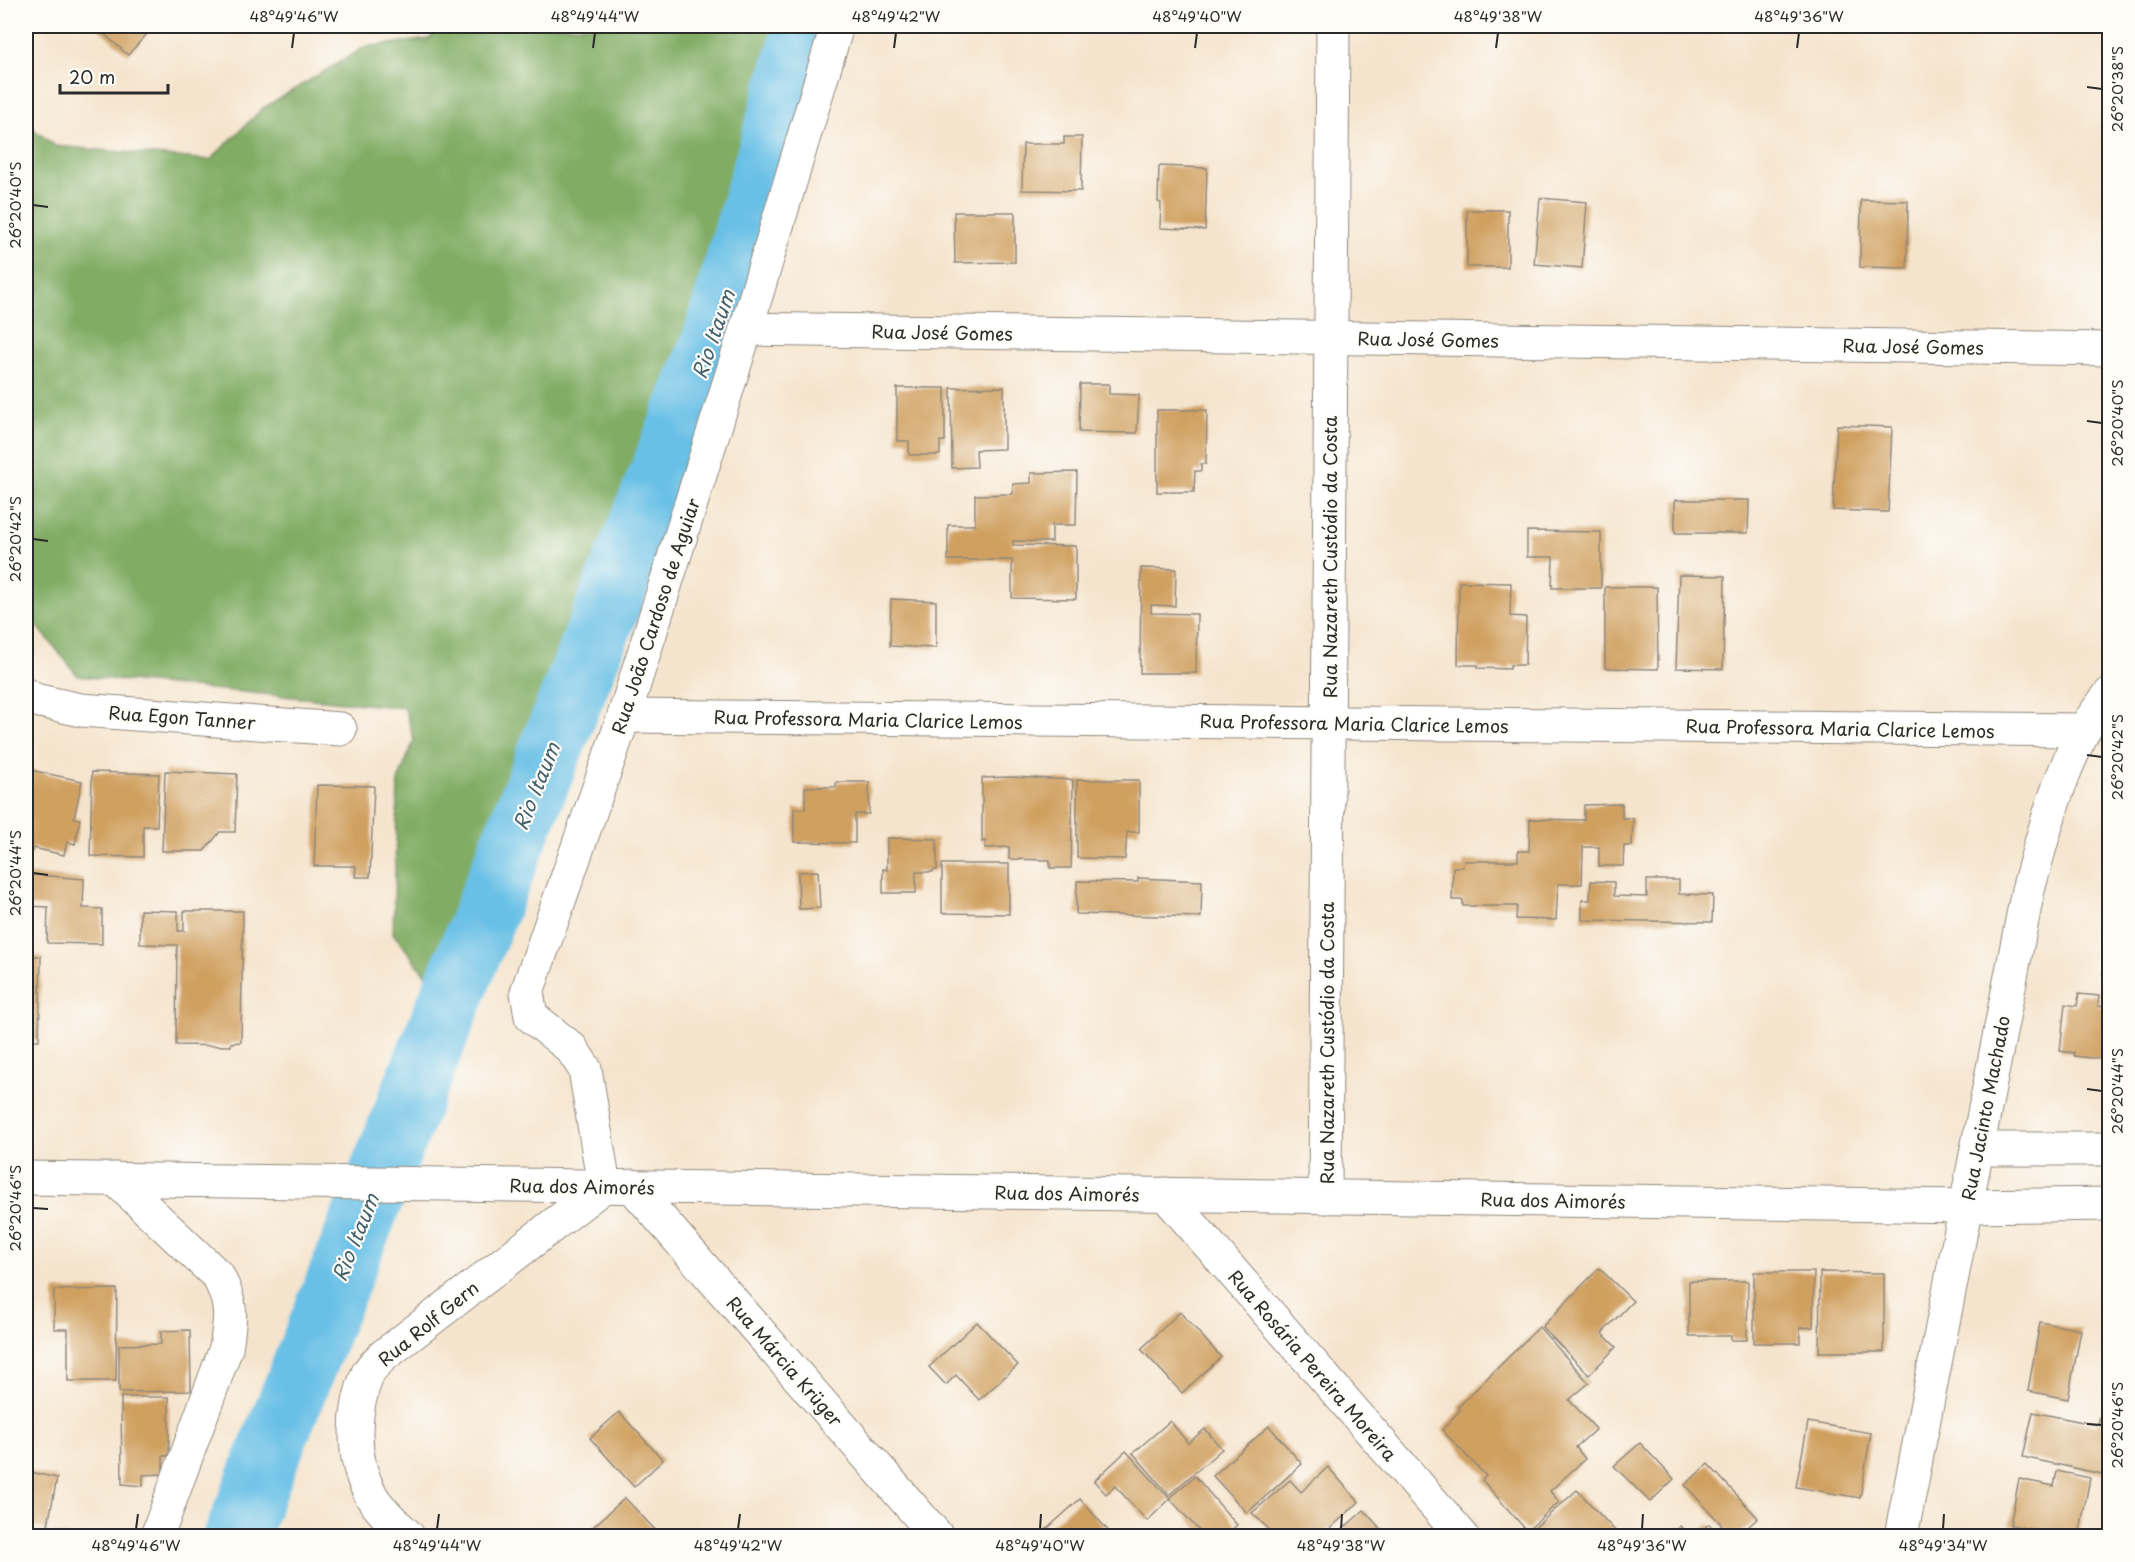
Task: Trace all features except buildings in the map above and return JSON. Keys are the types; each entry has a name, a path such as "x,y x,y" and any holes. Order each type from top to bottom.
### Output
{"street":[{"name":"Rua João Cardoso de Aguiar","path":"618,1186 585,1069 571,1048 531,1016 527,992 624,716 746,329 837,26"},
{"name":"Rua Nazareth Custódio da Costa","path":"1325,1197 1333,26"},
{"name":"Rua José Gomes","path":"746,329 2109,348"},
{"name":"Rua Jacinto Machado","path":"1901,1536 2028,890 2057,792 2084,730 2109,694"},
{"name":"Rua Egon Tanner","path":"26,695 35,700 81,710 340,729"},
{"name":"Rua Professora Maria Clarice Lemos","path":"624,716 2084,730"},
{"path":"1977,1149 2109,1149"},
{"name":"Rua dos Aimorés","path":"26,1178 1966,1206 2109,1204"},
{"path":"115,1179 219,1276 229,1297 230,1324 226,1348 157,1536"},
{"name":"Rua Rolf Gern","path":"408,1536 371,1497 358,1467 356,1434 358,1408 369,1372 383,1356 618,1186"},
{"name":"Rua Márcia Krüger","path":"618,1186 937,1536"},
{"name":"Rua Rosária Pereira Moreira","path":"1165,1194 1462,1536"}],"green space":[{"path":"442,26 791,26 716,277 674,391 632,518 536,741 479,889 463,894 432,983 393,933 398,781 414,740 405,708 78,676 26,612 26,123 55,146 210,160 263,108 365,47 429,39"}],"waterway":[{"name":"Rio Itaum","path":"236,1536 713,344 806,26"}]}
